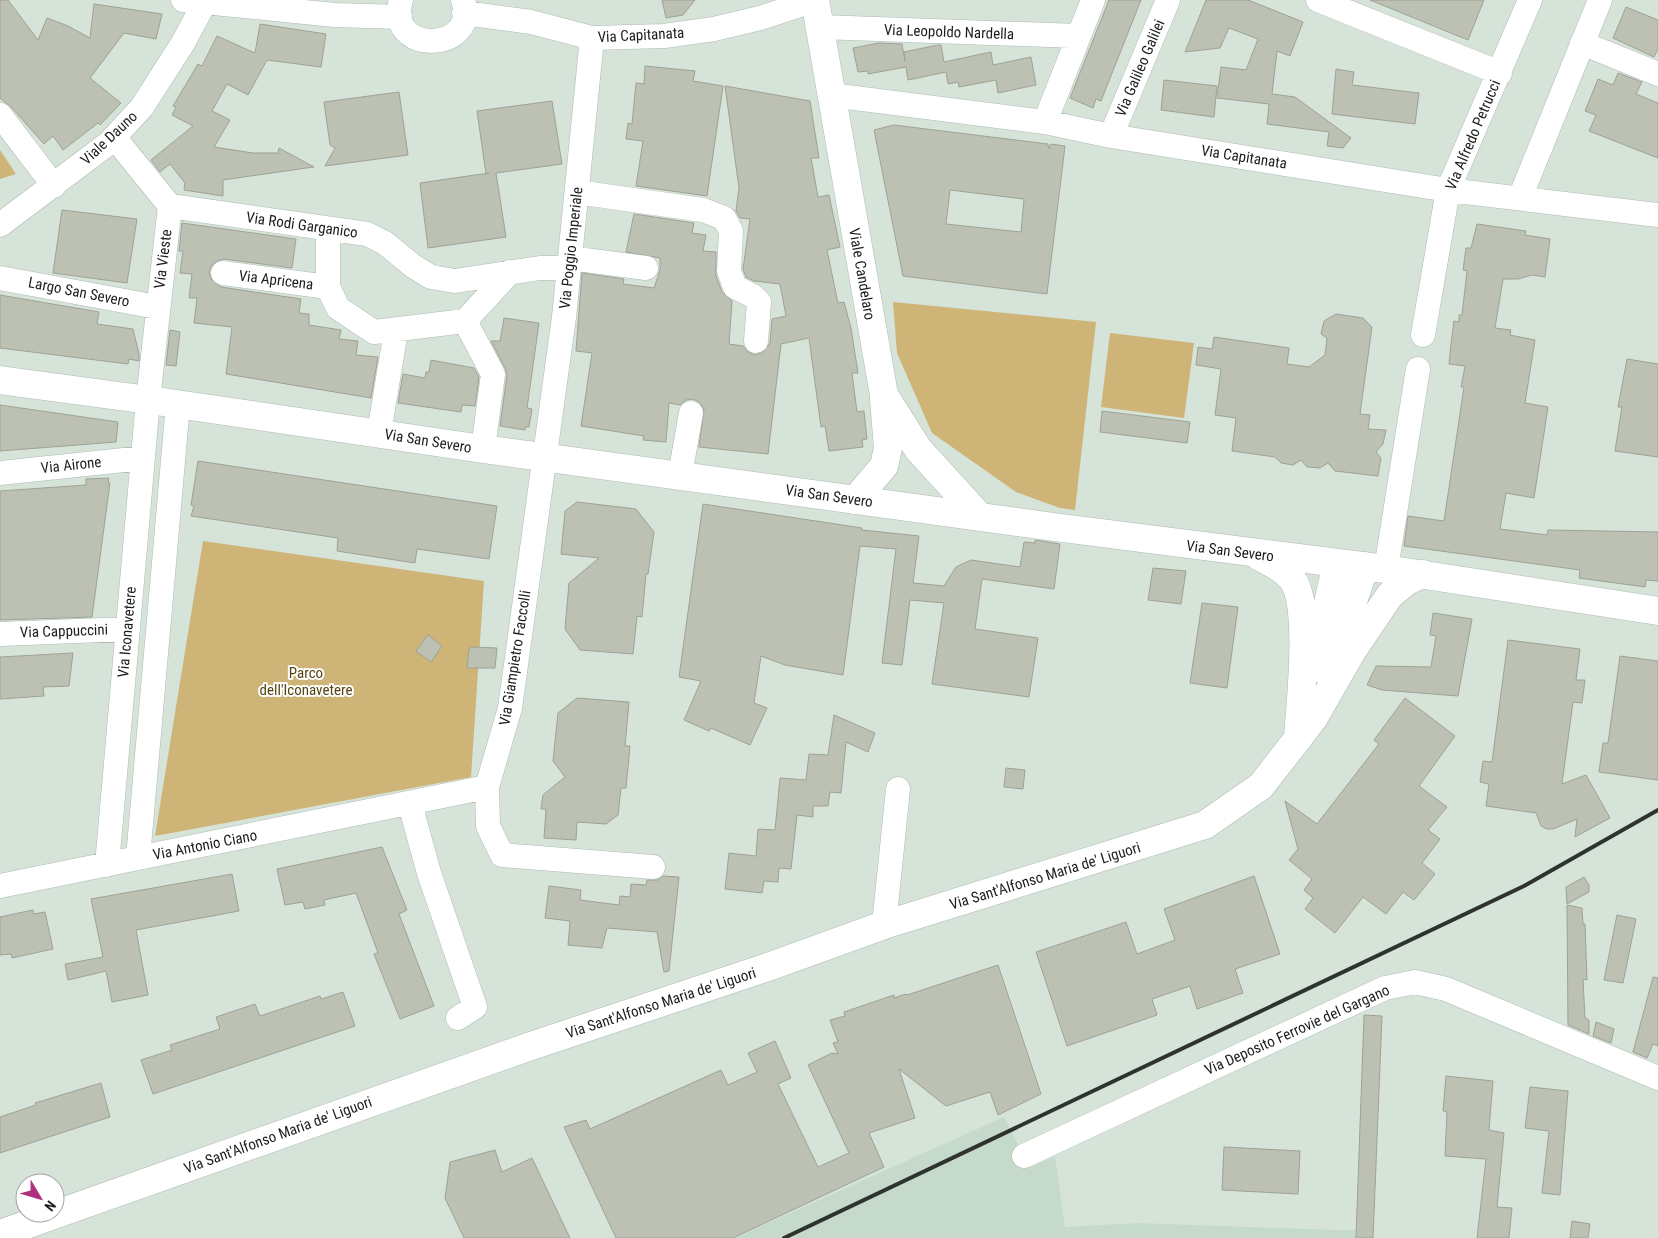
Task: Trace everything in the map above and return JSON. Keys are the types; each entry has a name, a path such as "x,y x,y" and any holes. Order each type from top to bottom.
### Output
{"main road":[{"name":"Viale Candelaro","path":"816,0 884,395 918,449 980,517"},
{"name":"Via San Severo","path":"0,380 379,433 483,450 1256,554 1375,567 1658,610"},
{"path":"855,500 884,466 888,448 884,395"},
{"path":"1256,554 1283,570 1293,580 1301,603 1306,729"},
{"path":"1306,729 1337,563"},
{"name":"Via Sant'Alfonso Maria de' Liguori","path":"0,1234 522,1049 765,968 884,925 1205,825 1261,786 1306,729 1375,567"},
{"path":"1306,729 1352,651 1390,595 1407,581 1423,574"}],"street":[{"name":"Via Capitanata","path":"464,7 592,38 664,36 714,29 760,18 816,0"},
{"path":"1045,122 1093,0"},
{"name":"Via Galileo Galilei","path":"1111,136 1168,0"},
{"name":"Via Alfredo Petrucci","path":"1423,335 1448,190 1530,0"},
{"path":"1520,198 1600,0"},
{"path":"198,1 335,15 401,9 405,29 412,36 431,43 449,38 457,31 464,7"},
{"name":"Viale Dauno","path":"0,225 54,186 114,138 142,107 183,43 198,1"},
{"path":"1323,1 1500,73"},
{"name":"Via Leopoldo Nardella","path":"820,27 1078,36"},
{"name":"Via Poggio Imperiale","path":"543,457 570,263 592,38"},
{"path":"1582,43 1658,74"},
{"name":"Via Capitanata","path":"831,95 1045,122 1111,136 1448,190 1658,214"},
{"path":"0,115 54,186"},
{"path":"114,138 170,206"},
{"path":"577,192 703,210 724,218 732,231 729,272 735,287 753,296 759,302 756,341"},
{"name":"Via Rodi Garganico","path":"170,206 328,230 367,234 385,243 413,266 431,277 455,281 570,263 646,268"},
{"name":"Via Vieste","path":"148,400 157,307 170,206"},
{"path":"328,230 328,287 338,308 374,332 396,331 465,321 510,272"},
{"name":"Via Apricena","path":"223,274 328,287"},
{"name":"Largo San Severo","path":"0,278 157,307"},
{"path":"465,321 494,374 483,450"},
{"path":"379,433 396,331"},
{"path":"1375,567 1418,368"},
{"name":"Via Iconavetere","path":"107,865 148,400"},
{"name":"Via Iconavetere","path":"138,858 178,404"},
{"path":"680,475 691,413"},
{"name":"Via Giampietro Faccolli","path":"543,457 510,708 487,787 488,826 502,855 653,867"},
{"name":"Via Airone","path":"0,473 143,458"},
{"name":"Via Cappuccini","path":"0,634 128,628"},
{"name":"Via Antonio Ciano","path":"0,886 487,787"},
{"path":"884,925 898,789"},
{"path":"410,804 429,873 475,1007 458,1018"},
{"name":"Via Deposito Ferrovie del Gargano","path":"1024,1156 1385,988 1415,982 1446,989 1658,1078"}],"shaded area":[{"path":"1004,1117 1030,1167 1055,1157 1065,1227 1138,1223 1356,1230 1356,1238 735,1238"}],"green space":[{"path":"0,150 16,174 0,179"},
{"path":"893,302 1096,322 1075,510 1060,508 1016,492 932,433 897,353"},
{"path":"1110,333 1194,343 1184,418 1101,407"},
{"name":"Parco dell'Iconavetere","path":"203,541 484,581 471,777 155,836"}],"building":[{"path":"0,0 8,0 38,40 47,18 68,26 90,38 94,4 162,14 156,39 124,33 90,78 121,103 100,125 98,123 63,150 53,136 44,144 11,107 0,98"},
{"path":"662,0 695,0 683,15 666,18"},
{"path":"1109,0 1141,0 1101,101 1096,99 1093,108 1070,98"},
{"path":"1206,0 1248,0 1303,22 1290,56 1277,51 1272,94 1295,97 1351,138 1343,148 1327,146 1329,132 1267,124 1269,104 1217,98 1221,67 1246,70 1258,39 1229,28 1220,48 1185,52"},
{"path":"1370,0 1484,0 1468,40"},
{"path":"1626,7 1658,20 1658,49 1654,57 1613,38"},
{"path":"260,24 326,34 321,67 267,60 248,95 227,84 212,111 230,120 214,147 253,153 278,153 279,148 314,167 223,180 223,196 184,190 185,183 170,164 160,172 151,160 193,126 172,115 176,107 173,106 198,64 202,66 217,36 255,53"},
{"path":"879,43 902,44 905,61 904,52 938,45 941,45 944,62 991,52 993,65 1031,57 1036,85 998,93 996,80 959,87 958,82 948,84 946,72 908,80 906,67 868,74 868,71 858,72 853,48"},
{"path":"645,66 695,71 693,81 723,86 707,196 636,186 643,141 626,139 628,123 632,124 636,83 644,84"},
{"path":"1336,69 1354,72 1352,85 1419,93 1415,124 1332,114"},
{"path":"1618,73 1642,82 1636,94 1658,103 1658,158 1589,131 1596,115 1585,111 1598,79 1613,85"},
{"path":"1164,80 1217,86 1214,117 1161,110"},
{"path":"725,86 810,101 819,158 811,158 818,197 829,195 840,247 827,250 838,303 844,302 851,328 858,373 852,373 857,412 864,411 867,439 862,440 863,447 829,451 825,426 821,427 809,338 781,344 768,454 699,447 704,409 699,402 693,399 686,400 680,405 669,403 666,442 643,440 644,436 581,426 592,353 576,351 582,273 624,279 623,284 654,288 660,270 660,258 626,252 634,214 694,223 692,233 706,235 703,251 716,252 716,276 722,292 732,301 729,344 743,346 754,355 762,353 770,343 772,319 786,316 780,284 754,281 746,277 743,269 750,219 740,218 736,211 739,188"},
{"path":"399,92 408,155 325,166 335,148 330,145 324,102"},
{"path":"552,101 562,164 496,173 506,237 428,248 420,183 486,173 477,111"},
{"path":"894,125 1048,144 1049,149 1051,144 1065,146 1047,294 903,276 874,130","holes":["950,190 1024,199 1021,232 946,224"]},
{"path":"62,210 137,219 127,283 53,273"},
{"path":"182,223 296,239 292,268 224,259 212,265 209,272 211,279 221,287 301,299 299,313 309,314 309,325 341,330 339,339 358,341 356,355 378,357 371,398 226,374 232,327 194,323 197,298 189,298 192,274 180,273 183,251 179,251"},
{"path":"1477,224 1526,231 1525,235 1550,239 1545,277 1532,275 1518,279 1503,279 1495,328 1511,330 1510,335 1535,340 1525,403 1548,407 1534,498 1506,493 1500,529 1547,535 1548,530 1658,532 1658,581 1646,580 1645,587 1579,578 1580,570 1404,546 1408,516 1444,521 1464,387 1461,387 1465,366 1449,364 1451,344 1454,321 1459,322 1459,315 1462,315 1467,271 1463,270 1466,248 1471,248"},
{"path":"0,295 99,312 97,324 133,329 139,361 129,359 128,364 0,348"},
{"path":"1336,314 1363,318 1372,327 1360,414 1370,415 1368,429 1386,430 1383,444 1376,452 1381,458 1378,476 1335,471 1328,463 1320,468 1307,467 1301,460 1293,465 1281,463 1275,457 1232,451 1236,418 1215,415 1221,369 1196,365 1198,347 1212,349 1214,337 1289,348 1287,364 1309,367 1325,355 1327,338 1321,334 1324,321"},
{"path":"504,318 539,323 527,408 532,409 529,427 525,427 525,430 500,426 507,375 491,341 500,341"},
{"path":"170,330 180,332 176,366 166,365"},
{"path":"1627,359 1658,364 1658,457 1615,451 1622,407 1618,407"},
{"path":"431,360 474,368 479,377 475,406 462,405 461,412 398,403 403,374 425,378 426,372 429,372"},
{"path":"0,405 118,422 116,442 0,451"},
{"path":"1102,411 1190,422 1187,443 1100,432"},
{"path":"198,461 497,506 489,559 417,549 415,563 337,551 338,538 191,516 194,506 191,505"},
{"path":"109,478 108,483 110,483 92,617 0,620 0,491 86,485 86,479"},
{"path":"577,502 636,509 654,532 648,574 646,574 642,617 637,616 633,654 580,650 565,629 569,583 599,558 561,554 565,511"},
{"path":"703,504 862,528 862,530 919,536 913,583 944,586 956,567 971,560 1020,567 1024,542 1035,543 1035,540 1060,544 1054,589 982,579 975,629 1038,638 1029,697 932,684 944,603 910,600 902,665 882,663 896,549 860,546 843,675 785,665 761,656 754,703 767,708 750,745 711,728 709,731 684,720 701,681 679,677"},
{"path":"1153,568 1186,571 1181,604 1148,600"},
{"path":"1202,603 1238,607 1227,688 1190,683"},
{"path":"1433,613 1472,619 1458,696 1382,690 1367,685 1376,666 1431,667 1436,636 1430,635"},
{"path":"428,635 442,646 431,662 416,651"},
{"path":"1508,640 1580,649 1576,680 1585,680 1582,703 1573,702 1562,784 1586,775 1610,818 1575,837 1577,819 1553,829 1547,829 1541,826 1536,813 1486,806 1489,784 1480,782 1483,761 1492,762"},
{"path":"471,647 497,648 495,668 467,668 469,649"},
{"path":"73,653 69,686 43,687 44,696 0,699 0,657"},
{"path":"1620,656 1658,661 1658,780 1599,772 1603,743 1608,743"},
{"path":"577,698 629,702 625,746 630,746 626,788 621,788 618,815 606,824 577,822 576,840 544,838 546,809 541,809 543,795 565,777 553,761 558,713"},
{"path":"1405,698 1455,736 1419,786 1447,807 1428,830 1440,839 1422,863 1435,874 1414,900 1403,892 1386,914 1363,897 1335,933 1305,909 1313,898 1304,890 1312,879 1289,860 1298,849 1285,801 1317,824 1379,744 1374,740"},
{"path":"834,715 875,733 868,752 846,742 841,793 830,792 828,806 813,806 813,817 797,815 791,869 779,868 778,882 764,881 762,893 725,889 729,853 756,856 758,829 775,830 780,778 806,780 809,754 828,755"},
{"path":"1006,768 1025,770 1023,789 1004,787"},
{"path":"382,847 407,910 399,914 434,1006 400,1019 374,954 378,953 356,893 324,900 325,905 305,909 303,902 285,905 277,869"},
{"path":"232,874 239,911 136,930 148,995 112,1002 106,971 68,980 65,964 103,957 91,899"},
{"path":"663,876 679,877 669,971 664,972 657,932 607,928 602,948 568,945 570,921 545,918 549,886 581,890 580,900 619,905 620,896 630,897 631,884 646,885 647,880 658,880"},
{"path":"1254,876 1280,954 1235,969 1243,993 1197,1009 1190,986 1152,999 1157,1015 1067,1046 1036,952 1126,922 1137,954 1175,940 1164,909"},
{"path":"1584,877 1589,885 1589,892 1567,904 1566,887"},
{"path":"1567,905 1582,908 1583,924 1585,924 1587,980 1583,979 1585,1018 1589,1020 1589,1034 1568,1025"},
{"path":"33,910 34,914 45,912 53,949 12,958 11,954 0,955 0,917"},
{"path":"1617,915 1636,919 1623,983 1604,980"},
{"path":"998,965 1041,1094 998,1115 990,1092 946,1106 899,1069 915,1118 869,1133 884,1167 733,1238 616,1238 564,1127 586,1120 590,1129 721,1070 728,1085 757,1072 748,1053 775,1041 791,1078 778,1084 818,1167 849,1153 808,1065 832,1053 838,1054 833,1043 838,1042 830,1020 845,1016 844,1012 894,995 894,998 907,995"},
{"path":"1653,977 1658,978 1658,1046 1653,1044 1647,1058 1633,1052"},
{"path":"343,992 355,1026 153,1094 141,1060 172,1050 170,1045 220,1029 216,1017 255,1004 260,1016 320,996 321,999"},
{"path":"1364,1015 1382,1016 1373,1238 1356,1238"},
{"path":"1596,1022 1614,1029 1611,1043 1593,1036"},
{"path":"1446,1076 1493,1081 1489,1130 1504,1133 1497,1207 1512,1208 1509,1238 1477,1238 1486,1159 1445,1156 1447,1112 1443,1111"},
{"path":"101,1083 110,1117 0,1153 0,1117 36,1105 35,1103"},
{"path":"1530,1087 1568,1091 1560,1195 1542,1193 1549,1131 1525,1128"},
{"path":"1224,1147 1300,1151 1298,1194 1222,1190"},
{"path":"495,1150 502,1172 532,1158 570,1238 464,1238 445,1198 450,1162"},
{"path":"1572,1221 1590,1224 1588,1238 1570,1238"}],"railway":[{"path":"784,1238 1524,886 1658,810"}]}
